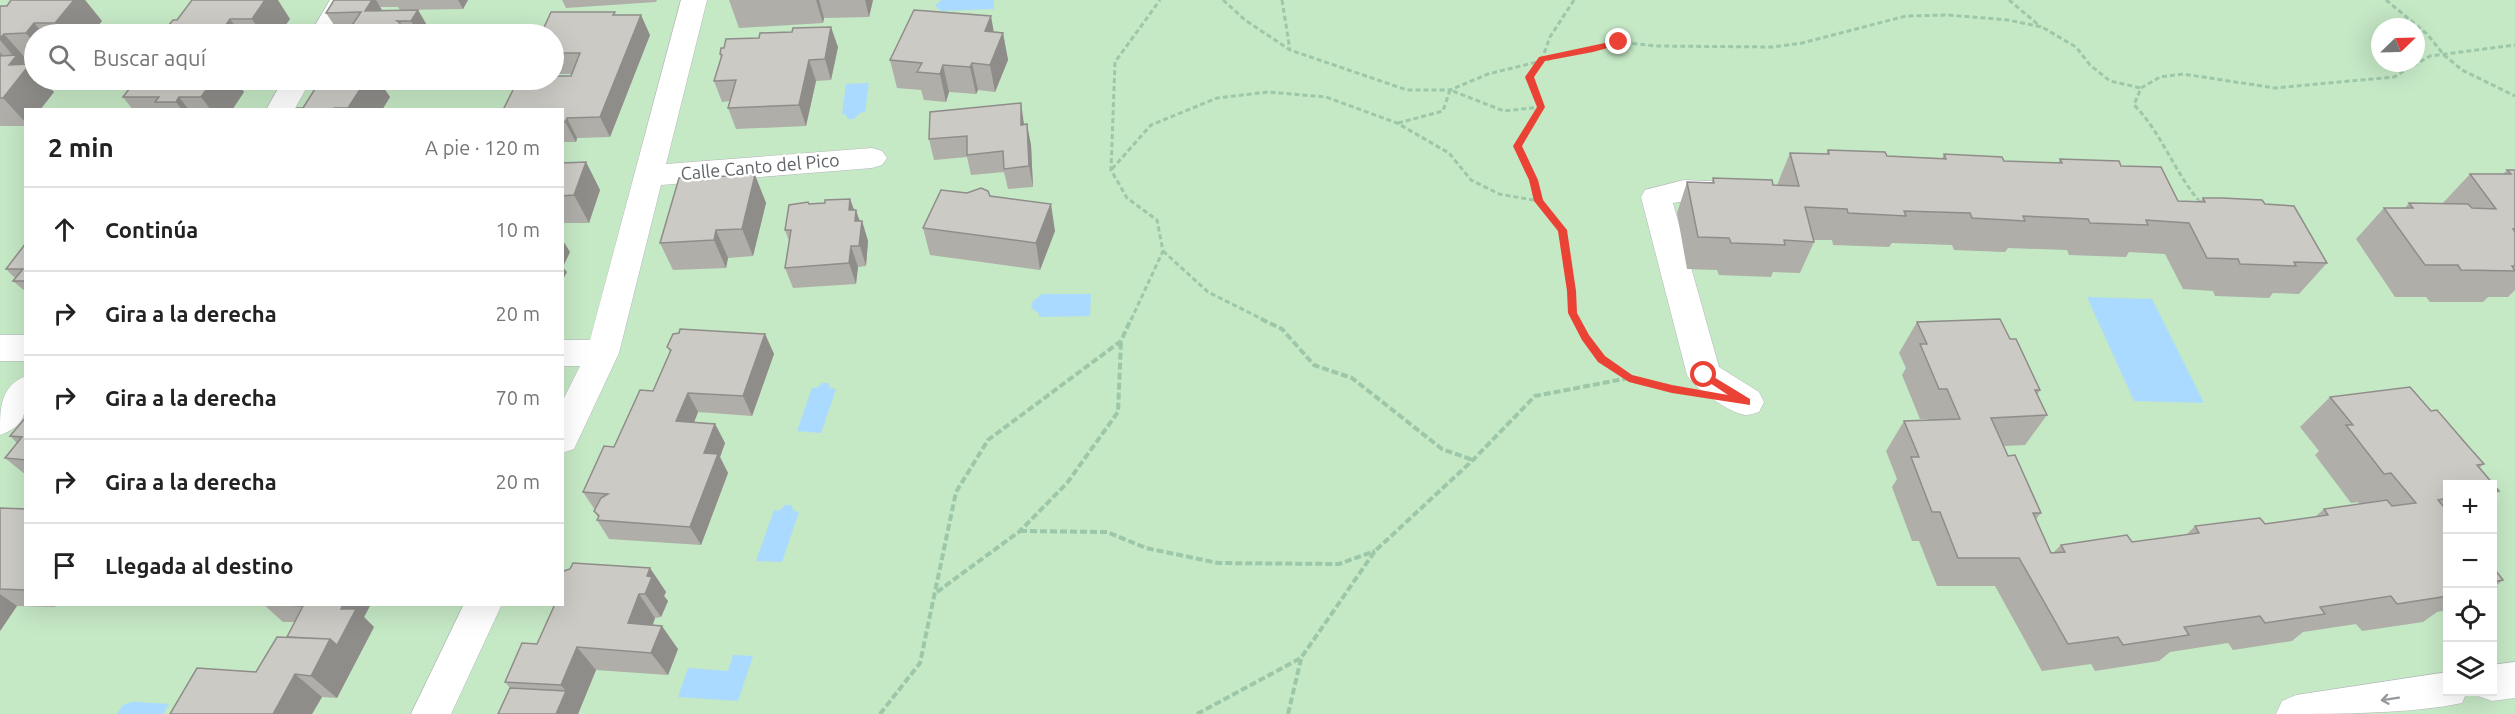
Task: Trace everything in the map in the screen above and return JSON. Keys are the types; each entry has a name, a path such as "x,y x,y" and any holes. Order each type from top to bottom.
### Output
{"street":[{"path":"329,24 343,0"},
{"name":"Calle Canto del Pico","path":"564,435 603,353 694,0"},
{"path":"281,108 291,90"},
{"name":"Calle Canto del Pico","path":"649,176 872,158"},
{"path":"1736,193 1684,190 1656,197 1704,375 1747,402"},
{"path":"0,348 24,348"},
{"path":"564,353 603,353"},
{"path":"0,422 24,392"},
{"path":"430,714 482,606"},
{"path":"2497,682 2515,680"},
{"path":"2296,714 2443,691"}],"path":[{"path":"937,592 1020,531 1067,483 1118,412 1121,341 1163,251 1157,220 1127,198 1111,170 1115,62 1160,0"},
{"path":"1223,0 1245,20 1290,50 1407,90 1450,90 1504,111 1541,107"},
{"path":"1282,0 1290,50"},
{"path":"1541,107 1530,77 1542,59 1550,37 1574,0"},
{"path":"2009,0 2042,27 2076,47 2090,65 2110,81 2142,88"},
{"path":"2386,0 2427,34 2444,55 2462,70 2515,96"},
{"path":"1397,123 1443,111 1450,90 1488,74 1619,42 1656,46 1773,47 1802,43 1906,16 1979,17 2042,27"},
{"path":"2200,202 2181,178 2165,144 2149,118 2134,105 2142,88 2160,77 2184,74 2275,88 2394,77 2430,56 2515,45"},
{"path":"1111,170 1151,124 1217,98 1268,92 1326,97 1397,123 1449,153 1471,180 1499,194 1539,201"},
{"path":"1541,107 1517,146 1533,180 1539,201 1562,230 1572,291 1572,313 1585,338 1601,359 1629,378 1672,389"},
{"path":"1163,251 1208,292 1282,328 1314,365 1352,378 1442,449 1473,460"},
{"path":"880,714 920,663 937,592 956,492 988,440 1121,341"},
{"path":"1288,714 1301,658 1375,551 1473,460 1534,396 1629,378"},
{"path":"1020,531 1107,532 1146,548 1218,562 1339,564 1375,551"},
{"path":"1198,714 1301,658"}],"green space":[{"path":"0,0 2515,0 2515,714 0,714"}],"water":[{"path":"942,0 994,0 994,9 941,11 935,5"},
{"path":"869,83 865,112 860,113 854,119 848,119 845,114 842,114 846,84"},
{"path":"1042,294 1091,294 1090,316 1039,317 1039,314 1031,307 1033,301"},
{"path":"2087,297 2152,299 2204,403 2134,401"},
{"path":"822,383 828,383 830,388 836,389 821,433 797,431 812,388 817,388"},
{"path":"785,505 791,505 794,511 799,512 782,562 756,561 774,510 779,511"},
{"path":"733,655 753,656 738,701 678,697 688,668 728,671"},
{"path":"132,702 169,704 163,714 117,714 123,705"}],"building":[{"path":"11,0 74,0 55,23 24,24 24,33 4,34 0,38 0,7 7,6"},
{"path":"192,0 265,0 252,19 230,19 227,24 170,24 173,20 177,20"},
{"path":"334,0 372,0 365,11 418,10 411,21 397,21 400,24 353,24 361,12 326,13"},
{"path":"914,10 991,16 985,31 1003,33 990,65 972,63 970,67 943,65 940,74 917,72 922,63 890,60"},
{"path":"551,12 615,12 613,15 641,15 600,117 567,118 564,122 564,108 504,108 513,90 564,90 564,76 571,76 580,53 564,53 564,24 546,24"},
{"path":"831,27 825,59 809,60 799,105 728,108 736,80 714,81 722,55 720,54 721,48 724,48 726,39 759,38 760,33 792,32 793,28"},
{"path":"17,55 9,65 24,64 24,72 3,98 0,98 0,56"},
{"path":"128,90 206,90 201,97 179,97 176,102 155,102 159,97 123,97"},
{"path":"314,90 360,90 348,108 303,108"},
{"path":"1021,103 1021,125 1027,124 1029,166 1004,169 1003,151 967,155 967,136 929,139 930,112"},
{"path":"1828,150 1885,152 1887,156 1946,159 1944,154 2002,157 2004,161 2062,163 2060,159 2119,161 2121,166 2161,167 2178,201 2205,202 2203,198 2222,198 2262,200 2265,204 2294,206 2327,263 2294,262 2296,266 2240,264 2238,259 2207,258 2189,223 2146,220 2148,225 2090,223 2088,219 2023,216 2025,221 1972,218 1970,213 1904,211 1906,216 1848,213 1847,209 1805,207 1814,242 1784,240 1785,245 1731,243 1729,238 1698,237 1687,182 1714,183 1713,178 1772,180 1773,185 1799,186 1790,153 1829,154"},
{"path":"586,162 574,195 564,196 564,163"},
{"path":"2507,170 2515,170 2515,229 2513,229 2515,232 2515,266 2512,266 2515,271 2461,270 2458,265 2425,265 2384,208 2413,208 2409,203 2468,204 2472,208 2496,209 2470,174 2511,174"},
{"path":"755,175 742,229 716,230 714,240 660,243 679,178"},
{"path":"981,188 988,191 990,196 1051,204 1036,243 923,228 941,190 967,193"},
{"path":"850,199 849,210 856,210 855,221 862,221 859,246 851,246 849,263 785,268 791,230 785,230 789,205"},
{"path":"24,246 24,281 13,281 23,269 6,269"},
{"path":"2000,319 2010,339 2016,339 2040,390 2035,390 2047,415 1991,418 2008,456 2015,455 2041,513 2033,513 2051,553 2065,552 2061,545 2127,535 2132,542 2199,533 2195,526 2260,518 2265,524 2328,515 2324,509 2387,500 2392,506 2416,503 2391,473 2384,474 2346,425 2353,425 2330,397 2410,387 2431,411 2437,410 2484,464 2477,465 2490,480 2443,480 2443,499 2438,500 2443,506 2443,597 2397,604 2391,596 2320,607 2325,614 2265,623 2260,616 2184,627 2189,635 2123,645 2118,637 2068,644 2019,558 1958,558 1940,512 1932,512 1911,457 1919,457 1904,421 1960,419 1947,389 1939,389 1920,344 1927,344 1917,322"},
{"path":"680,329 765,334 743,396 688,393 676,421 715,424 704,453 718,454 690,527 597,520 599,516 594,511 601,498 608,494 583,492 604,446 614,447 640,390 653,391 671,350 667,347 673,334 679,333"},
{"path":"24,419 24,460 5,458 22,437 10,436"},
{"path":"0,508 24,509 24,590 0,589"},
{"path":"573,563 650,568 647,576 652,577 645,594 639,594 628,623 662,626 651,653 577,647 561,685 505,682 522,643 537,644 554,606 564,606 564,571 570,569"},
{"path":"2497,572 2503,580 2497,581"},
{"path":"303,606 342,606 341,609 356,609 337,645 330,639 287,637"},
{"path":"277,637 330,639 311,676 295,674 273,714 170,714 197,668 256,672"},
{"path":"510,688 566,691 556,714 498,714"}],"route":[{"path":"1619,42 1593,50 1542,59 1530,77 1541,107 1517,146 1533,180 1539,201 1562,230 1572,291 1572,313 1585,338 1601,359 1629,378 1672,389 1747,402 1704,375"}]}
